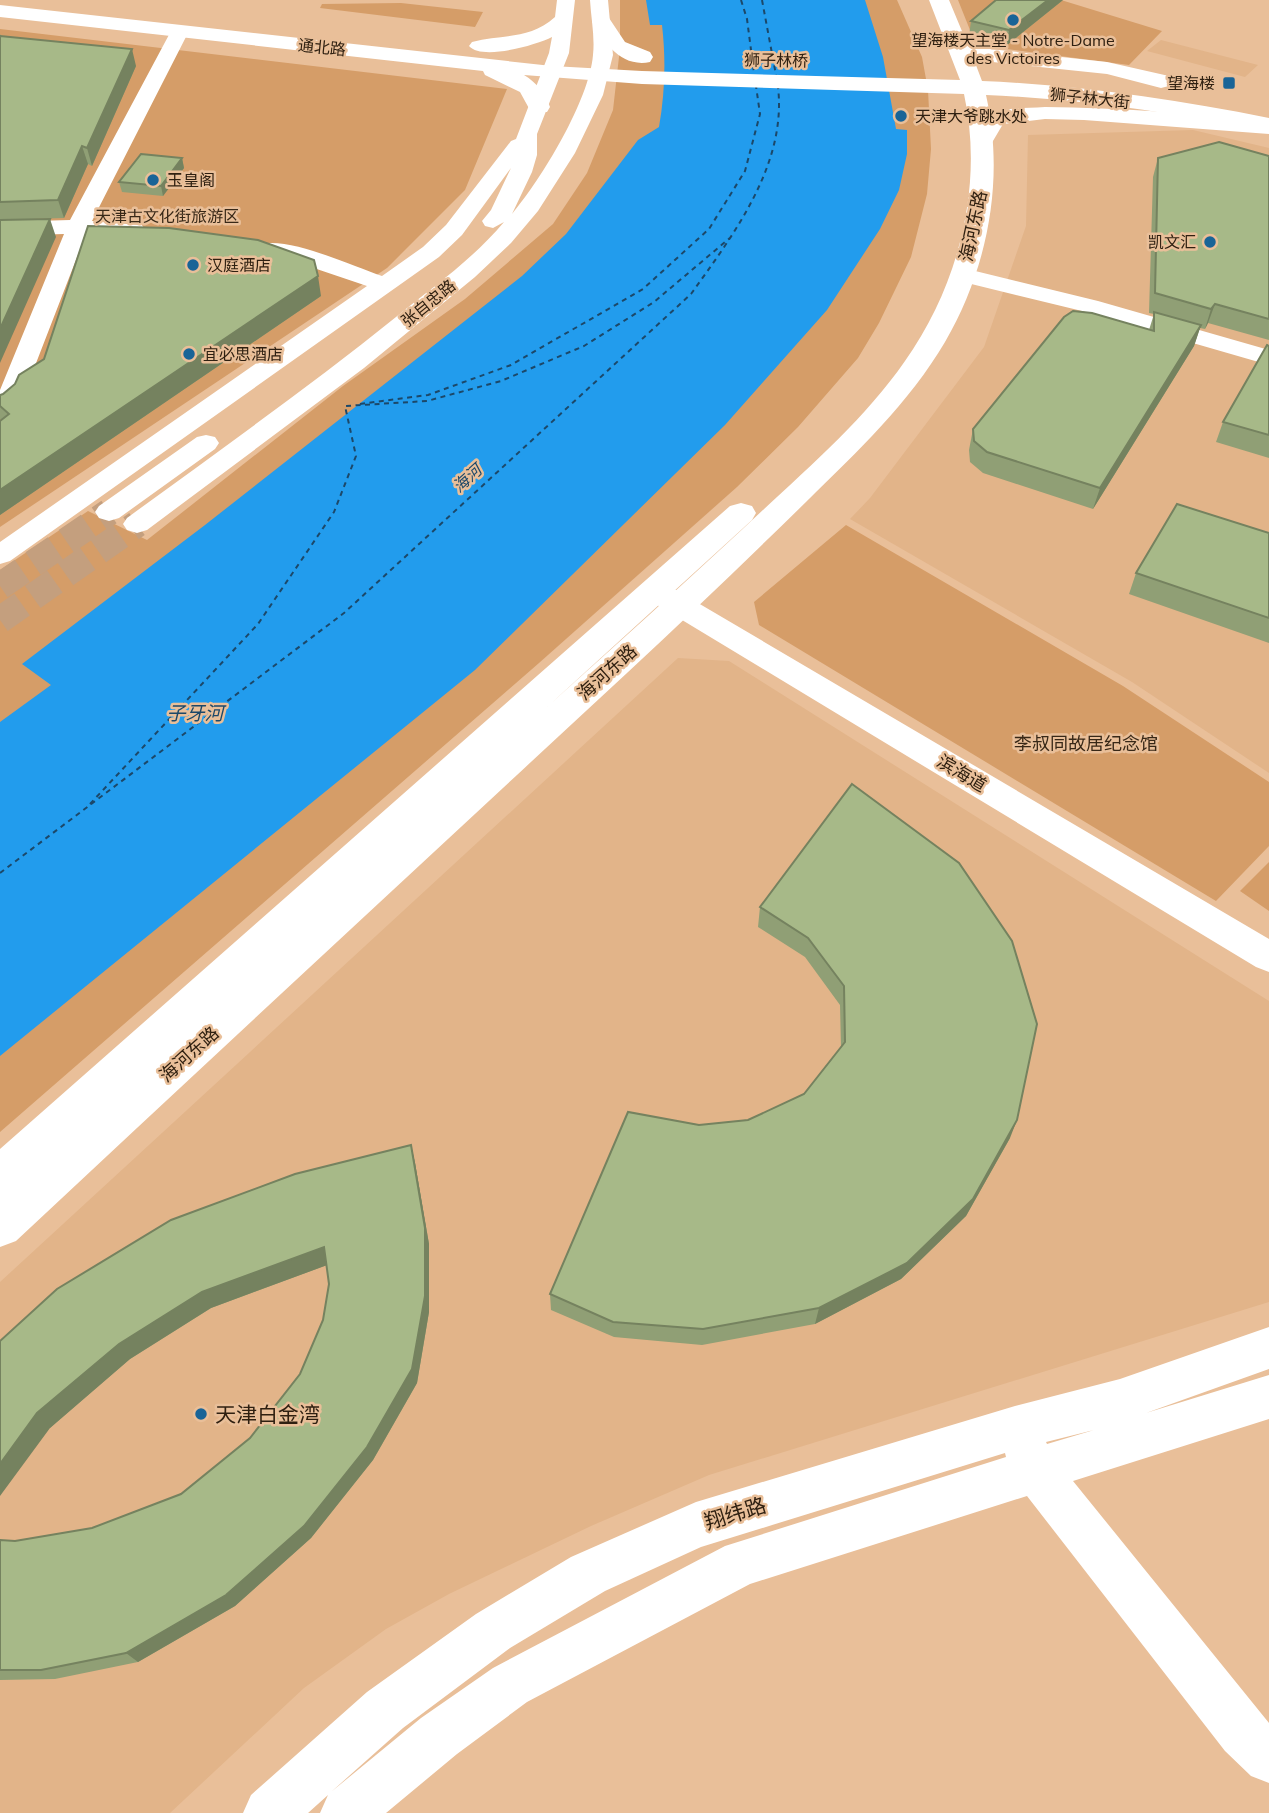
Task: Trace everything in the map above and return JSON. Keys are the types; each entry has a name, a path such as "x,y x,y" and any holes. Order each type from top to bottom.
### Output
{"main road":[{"name":"通北路","path":"70,0 473,55"},
{"name":"海河东路","path":"0,1177 667,598 848,445 898,389 940,327 962,275 973,241 983,179 983,142 952,61 919,0"},
{"name":"海河东路","path":"0,1226 667,598 729,525 876,382 906,342 934,288 951,238 957,136 952,61 939,0"},
{"name":"通北路","path":"0,11 180,31 561,60 601,68 643,68"},
{"path":"601,11 617,46 643,68 669,58"},
{"path":"952,61 975,54 1107,68 1161,80"},
{"path":"473,55 532,90 539,107"},
{"name":"狮子林大街","path":"952,61 1065,95 1209,112 1269,126"},
{"name":"狮子林大街","path":"910,86 952,61 1161,80 1186,85"},
{"name":"狮子林桥","path":"643,68 910,86"}],"street":[{"path":"473,55 546,35 565,9"},
{"name":"张自忠路","path":"109,512 383,318 445,268 500,213 521,172 526,155 527,134 561,60 565,9"},
{"name":"张自忠路","path":"137,524 355,363 467,272 503,237 530,206 578,131 601,68 601,11"},
{"path":"0,407 8,402 78,227 180,31"},
{"path":"983,142 989,127 997,120 1037,114 1160,118 1269,126"},
{"path":"0,555 431,252 454,230 527,134"},
{"path":"0,229 78,227 155,232"},
{"path":"245,244 295,254 386,285"},
{"path":"962,275 1090,306 1269,358"},
{"name":"滨海道","path":"667,598 1269,957"},
{"name":"翔纬路","path":"268,1813 385,1710 493,1631 588,1574 696,1525 1015,1428 1120,1401 1269,1348"},
{"path":"346,1813 439,1736 510,1685 742,1563 1269,1397"},
{"path":"1015,1428 1035,1470 1244,1733 1269,1758"}],"shaded area":[{"path":"1161,40 1258,65 1245,77 1147,51"},
{"path":"1193,130 1269,148 1269,773 1132,682 850,519 870,498 984,347 1026,226 1028,135"},
{"path":"678,658 729,661 1269,1001 1269,1302 709,1475 591,1526 449,1594 386,1629 304,1688 170,1813 0,1813 0,1282"}],"green space":[{"name":"子牙河","path":"620,0 897,0 922,57 928,90 931,149 927,194 911,257 879,323 858,358 798,427 737,487 0,1132 0,570 88,511 147,540 343,386 465,299 553,224 587,173 613,110 620,48"},
{"path":"958,0 1061,0 1162,31 1129,65 976,45"},
{"path":"401,3 483,12 475,27 320,8 322,4"},
{"name":"天津古文化街旅游区","path":"0,29 507,89 465,190 387,268 0,527"},
{"name":"李叔同故居纪念馆","path":"846,525 1123,686 1269,782 1269,846 1216,901 759,625 754,602"},
{"path":"1269,862 1269,911 1240,891"}],"water":[{"name":"子牙河","path":"646,0 865,0 883,57 896,129 907,130 907,154 899,190 880,229 827,310 725,425 475,670 0,1056 0,722 51,685 22,664 205,525 522,276 566,234 638,140 659,127 664,76 662,25 650,25"}],"building":[{"path":"996,0 1048,0 1009,30 971,21"},
{"path":"0,36 132,49 87,148 82,146 58,200 0,202"},
{"name":"凯文汇","path":"1219,142 1269,156 1269,319 1215,304 1211,309 1155,293 1158,158"},
{"path":"141,154 182,158 161,186 119,182"},
{"path":"50,219 0,329 0,220"},
{"path":"88,226 169,228 258,240 314,260 318,276 0,490 0,421 9,414 0,406 0,395 15,384 19,375 44,359"},
{"path":"1073,311 1092,313 1154,331 1154,312 1201,325 1100,488 987,452 974,441 973,429 1064,317"},
{"path":"1267,345 1269,346 1269,435 1223,422"},
{"path":"1177,504 1269,533 1269,618 1136,573"},
{"path":"852,784 959,863 1012,941 1037,1024 1017,1120 973,1199 907,1263 819,1308 703,1329 613,1322 550,1294 628,1112 699,1125 748,1120 804,1094 845,1042 844,986 808,938 760,907"},
{"path":"411,1145 425,1228 425,1296 412,1369 367,1447 304,1526 226,1595 126,1653 41,1670 0,1670 0,1540 15,1541 92,1528 181,1494 250,1438 300,1374 323,1320 329,1284 324,1247 202,1292 119,1344 37,1413 0,1464 0,1341 57,1289 171,1220 295,1174"}],"ferry route":[{"path":"741,0 747,19 754,73"},
{"path":"762,0 776,75"},
{"path":"360,404 428,395 511,365 643,289 709,229 745,171 760,114 756,86"},
{"path":"730,238 766,171 779,116 778,87"},
{"path":"0,873 344,613 691,294 730,238"},
{"path":"90,804 258,624 334,512 356,456 345,406 427,401 501,381 584,346 654,302 730,238"}],"tunnel":[{"path":"0,586 109,512"},
{"path":"0,620 137,524"}],"place":[{"name":"望海楼天主堂 - Notre-Dame des Victoires","path":"1013,20"},
{"name":"望海楼","path":"1229,83"},
{"name":"天津大爷跳水处","path":"901,116"},
{"name":"玉皇阁","path":"153,180"},
{"name":"凯文汇","path":"1210,242"},
{"name":"汉庭酒店","path":"193,265"},
{"name":"宜必思酒店","path":"189,354"},
{"name":"天津白金湾","path":"201,1414"}],"water label":[{"name":"海河","path":"467,478"}]}
